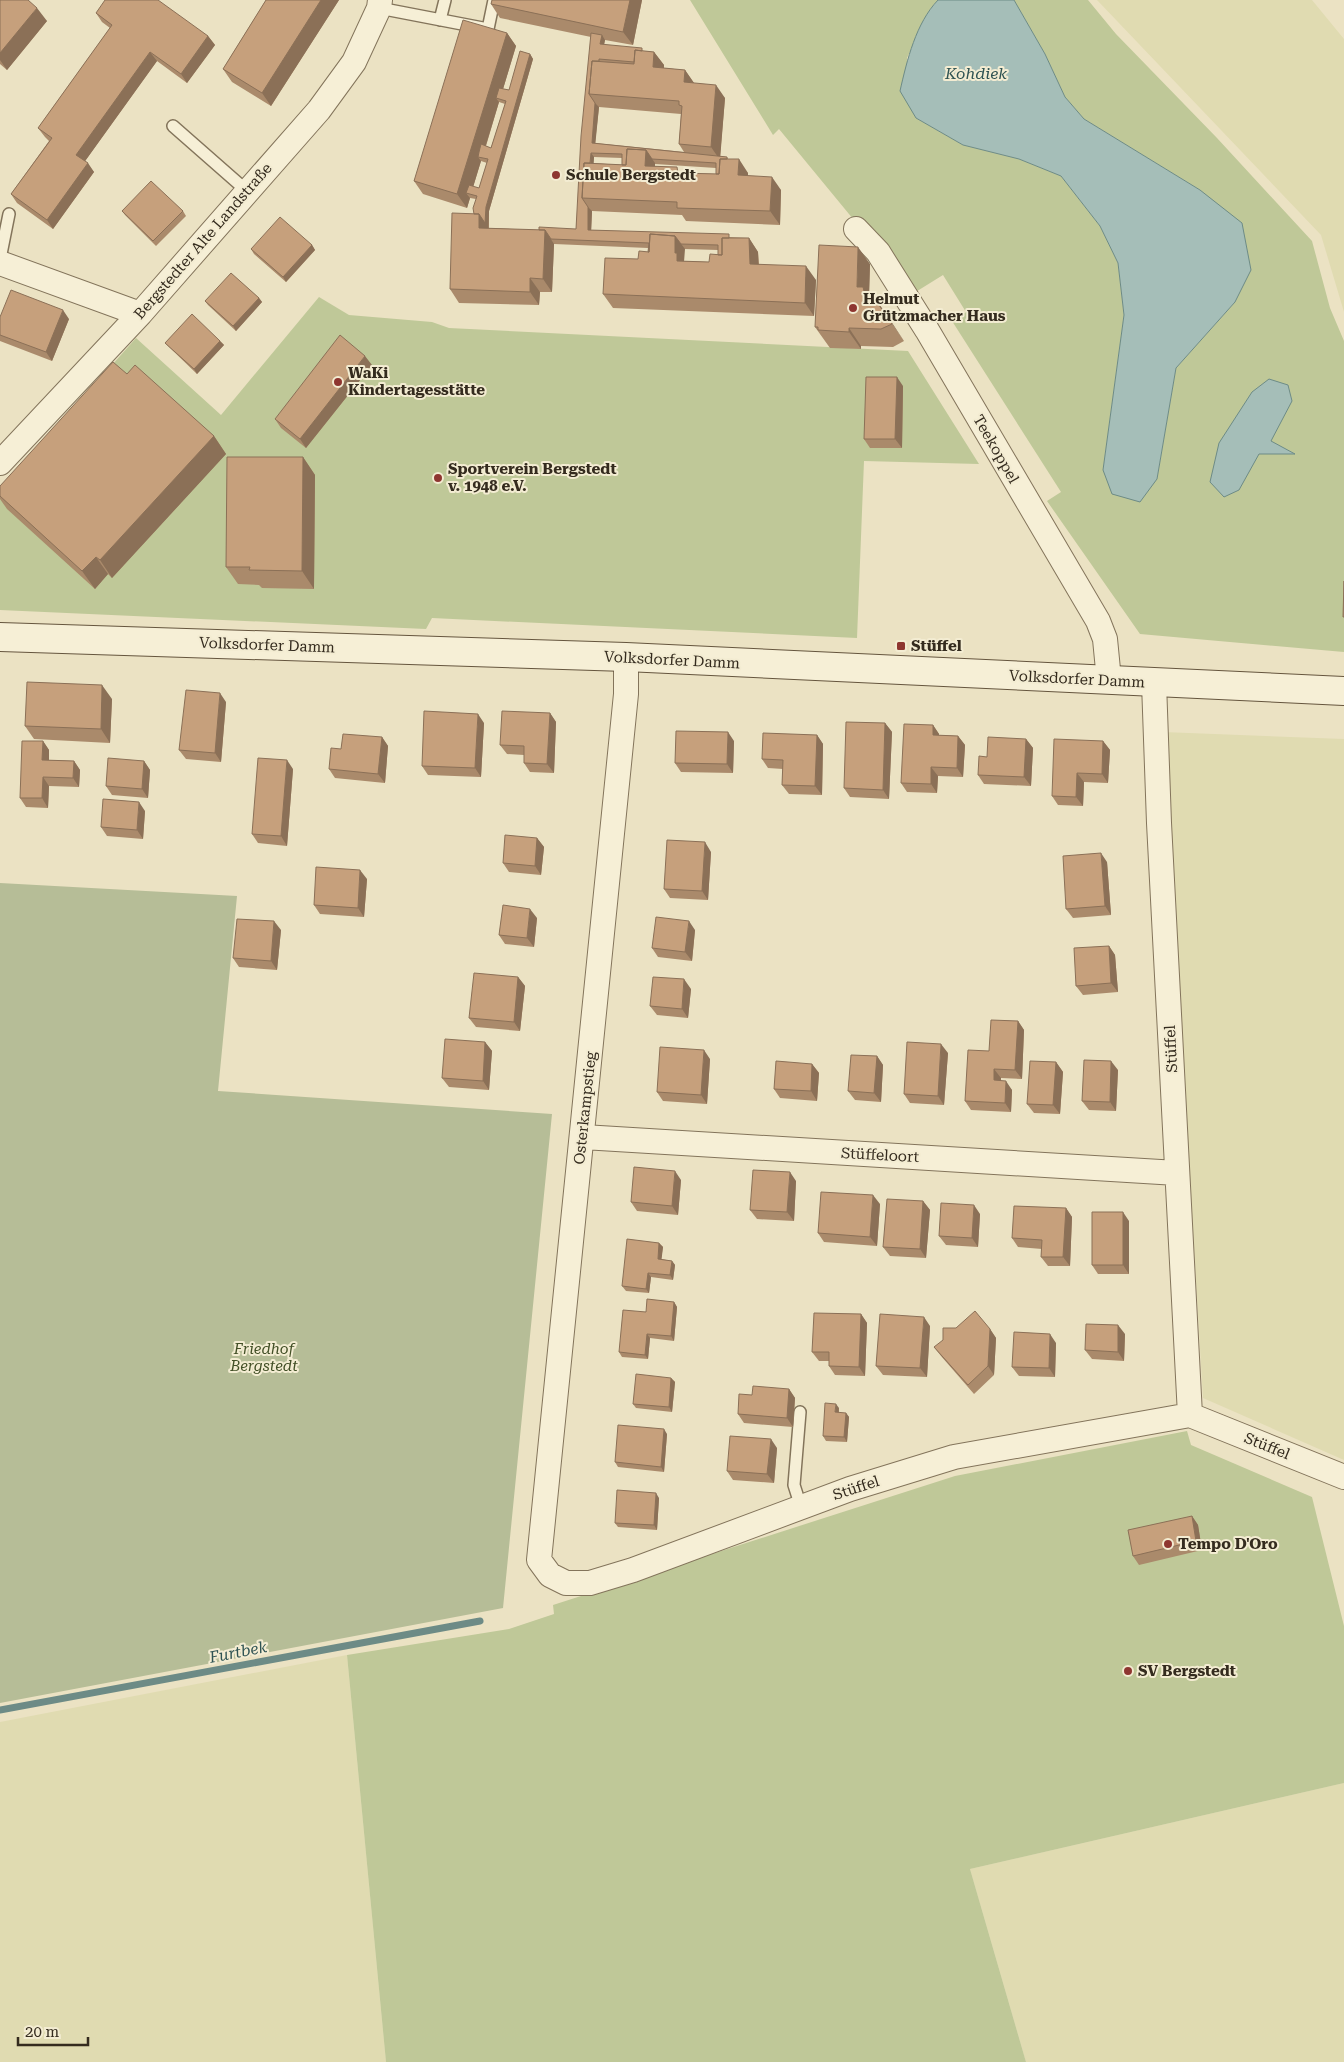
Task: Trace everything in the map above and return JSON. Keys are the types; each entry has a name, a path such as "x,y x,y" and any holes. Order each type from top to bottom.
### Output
{"main road":[{"name":"Volksdorfer Damm","path":"0,637 626,657 1344,691"}],"street":[{"name":"Bergstedter Alte Landstraße","path":"0,463 140,314 319,110 348,70 380,4"},
{"name":"Teekoppel","path":"856,229 878,252 927,330 1098,621 1105,639 1110,680"},
{"path":"0,261 140,314"},
{"name":"Osterkampstieg","path":"539,1560 626,694 626,657"},
{"name":"Stüffel","path":"1154,682 1190,1415"},
{"name":"Stüffeloort","path":"583,1137 1177,1173"},
{"name":"Stüffel","path":"539,1560 550,1575 566,1583 590,1583 633,1570 850,1489 954,1457 1190,1415 1344,1477"}],"lane":[{"path":"440,20 445,0"},
{"path":"380,4 440,20 488,29 494,0"},
{"path":"174,126 247,191"},
{"path":"0,261 9,214"},
{"path":"800,1412 794,1485 801,1507"}],"shaded area":[{"path":"1097,0 1312,0 1344,39 1344,312 1321,235"},
{"path":"1163,732 1344,739 1344,1460 1203,1398"},
{"path":"347,1655 386,2062 0,2062 0,1722"},
{"path":"1344,1783 1344,2062 1026,2062 970,1869"}],"green space":[{"path":"690,0 938,0 931,8 907,58 916,118 963,145 1019,159 1061,176 1100,226 1118,263 1124,315 1103,470 1157,479 1176,368 1235,302 1200,190 1084,119 1065,97 1045,54 1014,0 1088,0 1116,34 1217,138 1312,241 1330,308 1344,341 1344,652 1140,634 1047,501 1061,492 952,321 966,312 943,275 914,293 779,129 773,135","holes":["1292,400 1270,441 1294,454 1259,454"]},
{"name":"Sportverein Bergstedt v. 1948 e.V.","path":"319,297 349,315 432,322 449,328 908,351 979,464 864,461 857,638 432,618 426,629 0,610 0,491 136,338 221,415"},
{"name":"Friedhof Bergstedt","path":"0,883 237,896 218,1091 552,1114 503,1608 0,1703"},
{"path":"1187,1431 1191,1445 1312,1497 1344,1626 1344,1783 970,1869 1026,2062 386,2062 347,1655 509,1629 554,1614 553,1605 955,1476"}],"water":[{"name":"Kohdiek","path":"938,0 1014,0 1045,54 1065,97 1084,119 1200,190 1242,223 1251,270 1235,302 1176,368 1157,479 1140,502 1112,494 1103,470 1124,315 1118,263 1100,226 1061,176 1019,159 963,145 916,118 900,91 913,42 930,9"},
{"path":"1269,379 1288,385 1292,401 1271,441 1295,454 1259,454 1239,490 1224,497 1210,482 1219,443 1252,392"}],"building":[{"path":"0,0 28,0 37,8 0,53"},
{"path":"105,0 158,0 208,36 181,74 150,52 76,155 88,163 47,220 11,194 52,138 38,128 112,25 96,13"},
{"path":"266,0 321,0 262,93 223,69"},
{"path":"492,0 630,0 623,32 491,4"},
{"path":"463,20 507,33 457,194 414,181"},
{"path":"591,33 602,35 600,44 642,48 642,51 635,50 634,62 599,59 599,61 592,61 589,94 595,103 592,143 727,157 727,159 720,159 719,174 716,174 716,163 652,159 646,150 627,149 626,165 622,165 622,154 591,153 590,163 584,163 582,198 588,207 588,230 729,234 729,238 722,238 722,255 718,255 718,245 681,244 675,236 650,234 649,252 648,252 649,243 551,239 545,230 539,230 539,227 576,229 581,136"},
{"path":"635,50 654,52 653,67 685,70 684,82 716,85 711,147 679,144 682,106 679,105 679,101 589,94 592,61 634,64"},
{"path":"520,51 530,54 486,207 485,223 479,214 474,214 473,208 477,196 466,193 469,185 479,188 488,159 478,157 481,144 491,148 506,101 496,98 499,88 509,90"},
{"path":"627,149 646,150 645,166 677,167 678,173 719,174 720,159 739,159 738,175 772,177 770,211 677,208 677,202 582,198 584,163 626,165"},
{"path":"151,181 183,211 153,241 122,211"},
{"path":"452,213 479,214 479,228 545,230 543,279 530,278 530,292 450,289"},
{"path":"280,217 312,245 283,277 251,249"},
{"path":"650,234 675,236 677,261 709,262 710,254 722,255 722,238 749,238 750,264 806,266 805,303 603,294 605,258 638,259 639,251 649,252"},
{"name":"Helmut Grützmacher Haus","path":"819,245 858,247 857,287 863,287 865,295 872,295 892,324 881,329 849,328 849,332 818,330 818,327 815,327"},
{"path":"231,273 259,298 233,326 205,301"},
{"path":"11,290 63,310 46,352 0,335 0,317"},
{"path":"192,314 220,341 194,369 165,343"},
{"name":"WaKi Kindertagesstätte","path":"340,335 365,356 300,439 275,419"},
{"path":"113,362 127,374 135,365 214,436 100,560 96,557 82,571 0,496 0,486"},
{"path":"866,377 897,377 895,439 864,439"},
{"path":"227,457 303,457 302,571 249,570 250,567 226,567"},
{"path":"1344,581 1344,617 1343,617"},
{"path":"27,682 102,685 101,729 25,726"},
{"path":"186,690 220,693 215,753 179,750"},
{"path":"424,711 478,714 475,768 422,766"},
{"path":"502,711 550,713 547,764 524,763 524,746 500,745"},
{"path":"846,722 885,723 883,790 844,788"},
{"path":"904,724 933,725 933,735 958,736 957,768 931,767 931,784 901,783"},
{"path":"676,731 728,732 727,764 675,763"},
{"path":"763,733 817,735 815,786 782,785 783,760 762,759"},
{"path":"343,734 382,737 378,774 329,769 331,748 341,749"},
{"path":"988,737 1026,739 1024,777 978,775 979,756 987,757"},
{"path":"1054,739 1103,741 1102,774 1077,773 1076,797 1052,796"},
{"path":"22,741 43,741 42,760 74,761 73,778 43,777 42,798 20,798"},
{"path":"108,758 144,761 142,789 106,786"},
{"path":"258,758 287,760 281,836 252,834"},
{"path":"103,799 139,802 137,830 101,827"},
{"path":"505,835 537,838 535,866 503,863"},
{"path":"667,840 705,842 702,891 664,889"},
{"path":"1101,853 1105,906 1066,909 1063,856"},
{"path":"316,867 360,870 358,908 314,905"},
{"path":"503,905 530,909 527,938 499,935"},
{"path":"656,917 689,921 685,952 652,948"},
{"path":"237,919 274,921 271,961 233,958"},
{"path":"1109,946 1111,983 1076,986 1074,948"},
{"path":"474,973 518,977 514,1022 469,1018"},
{"path":"653,977 684,979 682,1009 650,1006"},
{"path":"991,1020 1018,1021 1015,1070 994,1069 994,1080 1006,1081 1005,1103 965,1101 968,1050 989,1051"},
{"path":"445,1039 485,1042 483,1081 442,1078"},
{"path":"907,1042 941,1044 938,1096 904,1094"},
{"path":"660,1047 704,1050 701,1095 657,1092"},
{"path":"851,1055 877,1056 874,1093 848,1091"},
{"path":"1084,1060 1111,1061 1110,1102 1082,1101"},
{"path":"776,1061 812,1064 811,1091 774,1089"},
{"path":"1030,1061 1056,1062 1053,1105 1027,1104"},
{"path":"634,1167 675,1171 672,1206 631,1202"},
{"path":"753,1170 790,1172 787,1212 750,1210"},
{"path":"821,1192 873,1195 870,1237 818,1233"},
{"path":"887,1199 923,1201 920,1249 883,1247"},
{"path":"941,1203 974,1205 972,1238 939,1236"},
{"path":"1014,1206 1066,1208 1063,1257 1041,1257 1042,1240 1012,1238"},
{"path":"1092,1212 1123,1212 1123,1265 1092,1265"},
{"path":"627,1239 659,1243 658,1259 672,1261 670,1275 648,1273 646,1289 622,1286"},
{"path":"647,1299 674,1302 671,1336 647,1334 645,1355 619,1352 623,1310 646,1312"},
{"path":"975,1311 990,1329 988,1366 968,1385 934,1347 943,1340 943,1328 956,1328"},
{"path":"814,1313 861,1314 859,1367 829,1366 829,1352 812,1352"},
{"path":"880,1314 924,1317 920,1368 876,1366"},
{"path":"1086,1324 1118,1325 1118,1352 1085,1350"},
{"path":"1014,1332 1050,1334 1049,1368 1012,1367"},
{"path":"636,1374 671,1378 669,1407 633,1404"},
{"path":"753,1386 789,1389 787,1418 738,1414 739,1394 752,1395"},
{"path":"825,1403 836,1404 835,1412 846,1413 844,1437 823,1436"},
{"path":"618,1425 664,1429 661,1467 615,1462"},
{"path":"730,1436 771,1439 767,1474 727,1471"},
{"path":"617,1490 656,1493 654,1525 615,1523"},
{"path":"1192,1516 1196,1541 1133,1556 1128,1530"}],"waterway":[{"name":"Furtbek","path":"0,1710 480,1621"}],"place":[{"name":"Schule Bergstedt","path":"556,175"},
{"name":"Helmut Grützmacher Haus","path":"853,308"},
{"name":"WaKi Kindertagesstätte","path":"338,382"},
{"name":"Sportverein Bergstedt v. 1948 e.V.","path":"438,478"},
{"name":"Stüffel","path":"901,646"},
{"name":"Tempo D'Oro","path":"1168,1544"},
{"name":"SV Bergstedt","path":"1128,1671"}]}
